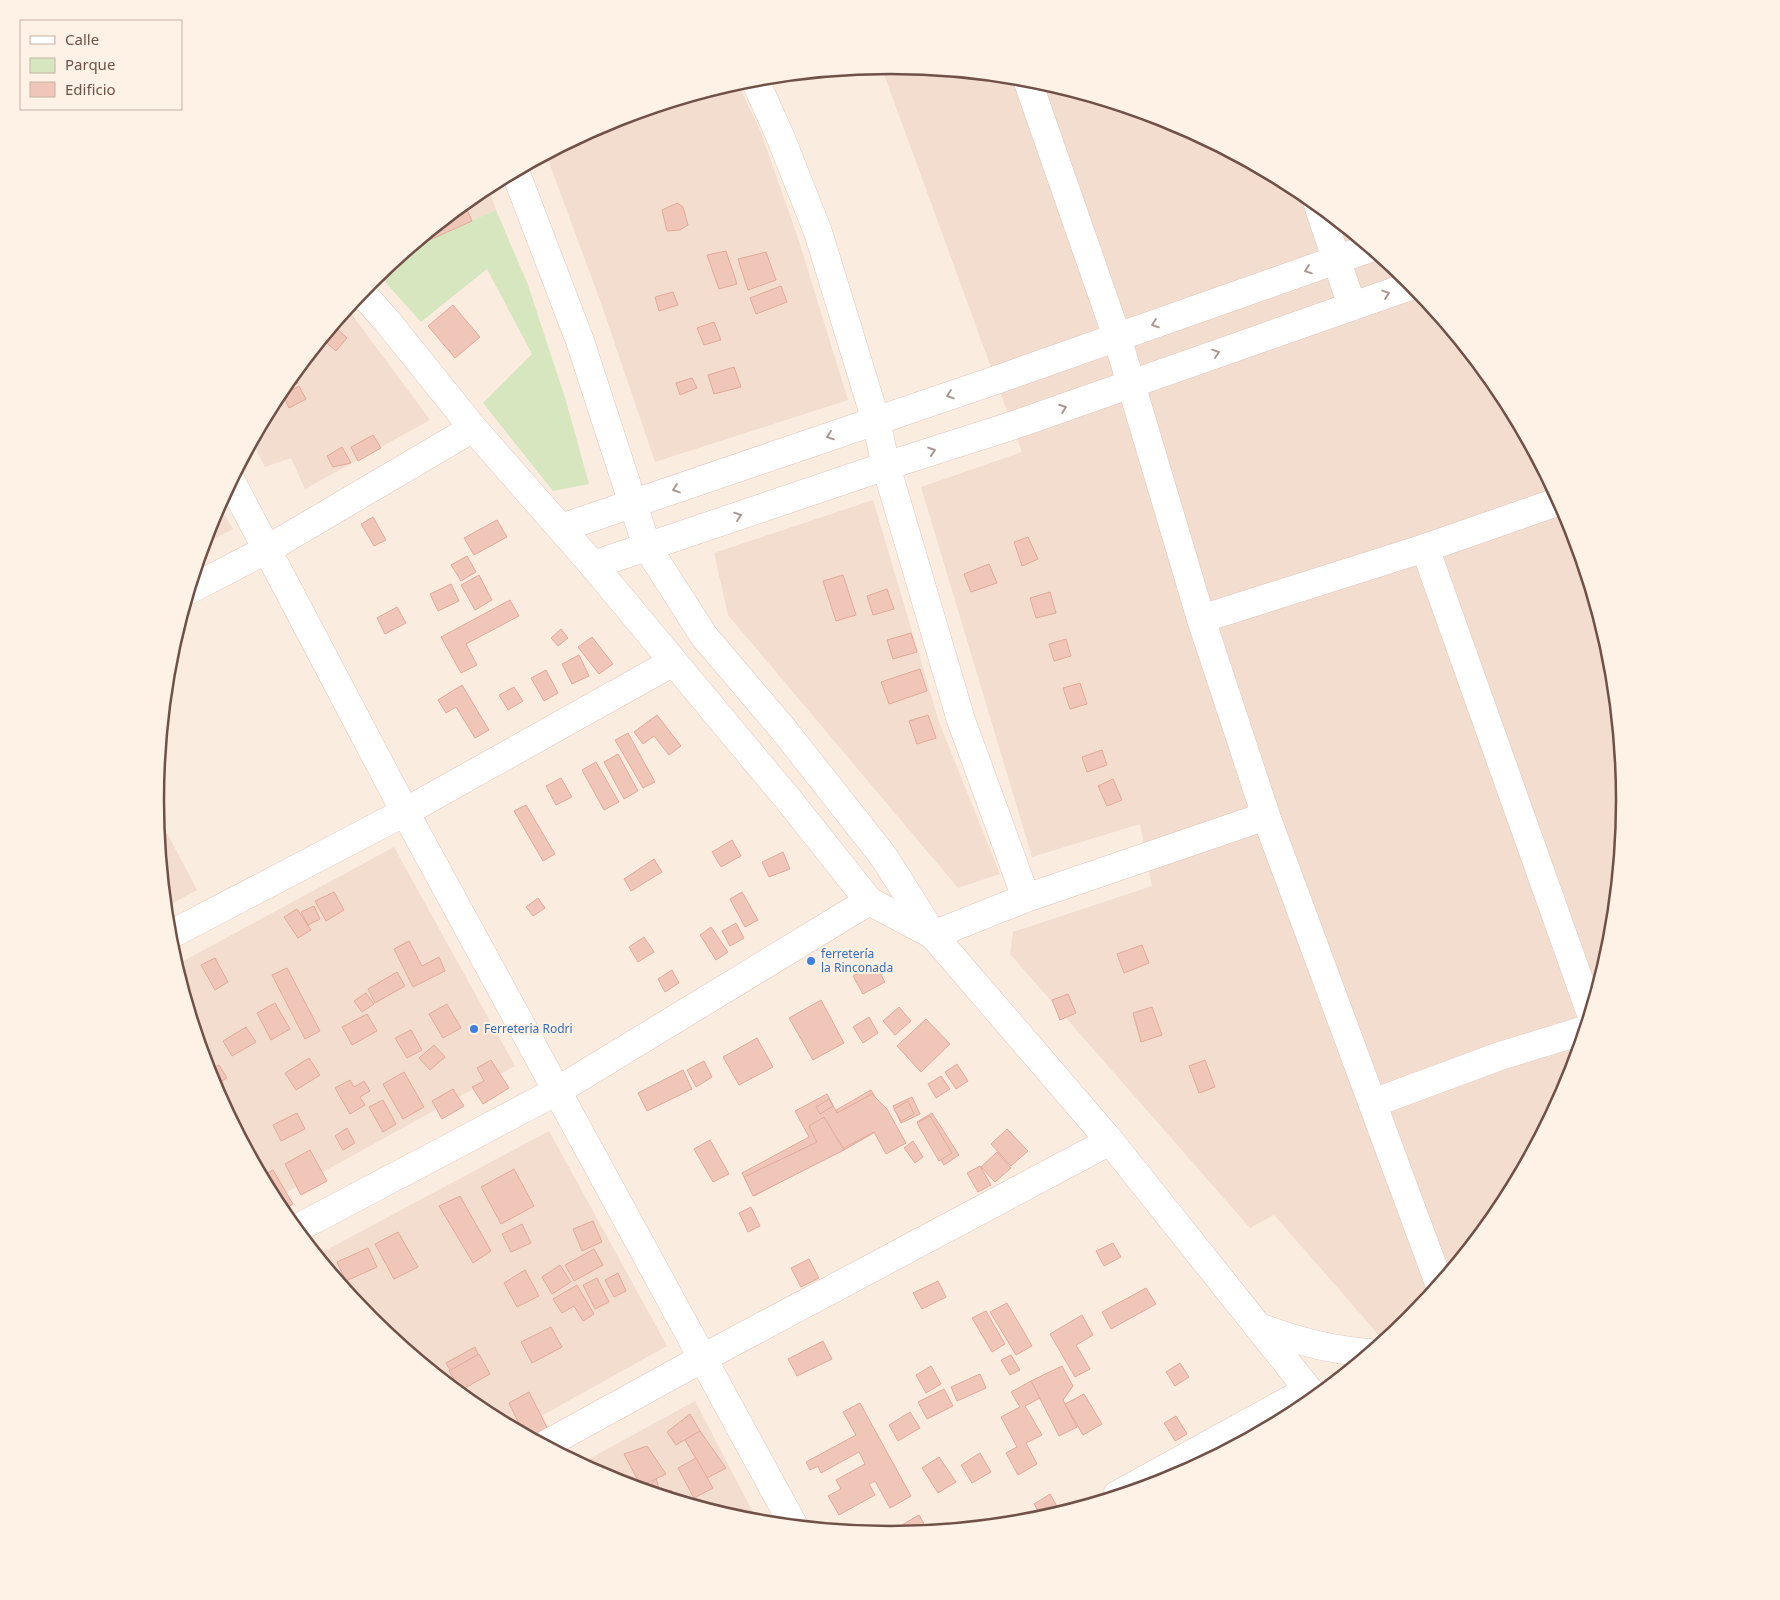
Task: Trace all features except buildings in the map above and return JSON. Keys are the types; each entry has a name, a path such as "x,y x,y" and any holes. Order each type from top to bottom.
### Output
{"street":[{"path":"758,86 780,136 818,232 876,421 886,466 961,720 1026,898"},
{"path":"1030,88 1117,337 1201,620 1266,816 1437,1277"},
{"path":"517,177 580,341 647,547 704,636 783,729 884,857 933,935 1110,1141 1310,1392"},
{"path":"1322,217 1352,306"},
{"path":"561,528 876,421 1364,250"},
{"path":"593,564 1017,424 1405,287"},
{"path":"366,297 473,428 593,564 792,804 868,901 933,935 1026,898 1266,816"},
{"path":"196,586 266,550 473,428"},
{"path":"235,488 405,812 790,1519"},
{"path":"1201,620 1425,548 1552,504"},
{"path":"1425,548 1587,1003"},
{"path":"176,932 405,812 673,662"},
{"path":"302,1226 556,1091 868,901"},
{"path":"1373,1103 1500,1056 1578,1032"},
{"path":"551,1442 703,1358 1110,1141"},
{"path":"1257,1326 1314,1346 1363,1351"},
{"path":"1150,1478 1296,1402"}],"shaded area":[{"path":"884,74 937,75 985,80 1078,98 1168,129 1253,171 1293,196 1369,254 1404,286 1436,321 1494,397 1519,437 1561,522 1592,612 1610,705 1615,753 1615,847 1610,895 1592,988 1561,1078 1519,1163 1494,1203 1466,1242 1404,1314 1380,1336 1274,1215 1250,1228 1010,954 1013,932 1152,886 1140,824 1032,857 921,487 1022,452"},
{"path":"741,90 760,130 798,238 848,400 655,462 601,303 548,160 612,129 657,112 702,98"},
{"path":"491,194 496,210 430,239"},
{"path":"351,313 430,420 305,489 291,458 265,467 255,448 261,437 286,397 314,358"},
{"path":"873,500 939,722 1000,874 958,888 728,615 714,553"},
{"path":"223,513 233,529 212,540"},
{"path":"165,828 197,890 172,904"},
{"path":"394,847 515,1066 281,1195 261,1163 219,1078 202,1033 188,988 182,962"},
{"path":"549,1131 667,1346 523,1426 448,1376 411,1346 376,1314 322,1252"},
{"path":"695,1401 753,1513 702,1502 657,1488 588,1460"}],"green space":[{"path":"496,210 528,285 566,401 589,484 553,491 483,403 532,354 487,269 421,322 383,280 430,239"}],"place":[{"name":"ferretería la Rinconada","path":"811,961"},
{"name":"Ferreteria Rodri","path":"474,1029"}]}
